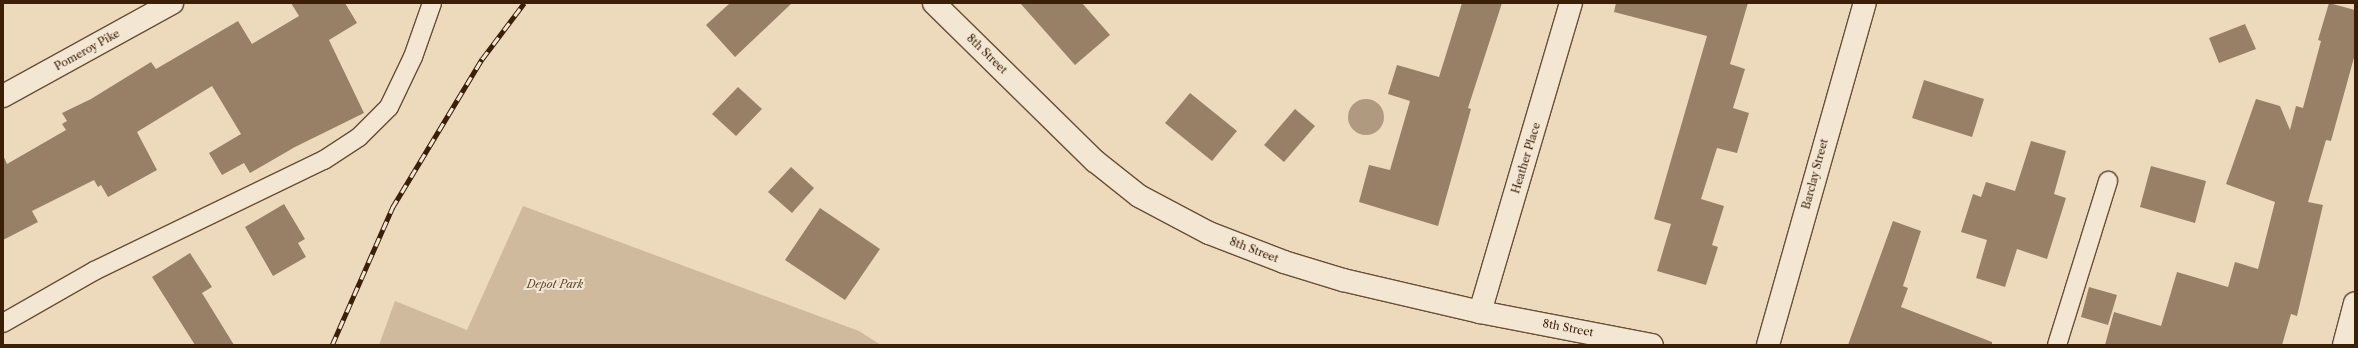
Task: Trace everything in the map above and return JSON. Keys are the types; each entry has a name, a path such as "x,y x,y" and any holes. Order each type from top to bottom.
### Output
{"street":[{"name":"Pomeroy Pike","path":"3,96 172,3"},
{"name":"8th Street","path":"934,3 1095,162 1140,196 1209,233 1284,262 1342,280 1480,312 1652,345"},
{"name":"Heather Place","path":"1480,312 1572,3"},
{"name":"Barclay Street","path":"1768,345 1865,3"},
{"path":"2344,345 2355,303"}],"lane":[{"path":"3,322 100,268 324,160 359,137 389,106 413,57 432,3"},
{"path":"2057,345 2108,181"}],"green space":[{"name":"Depot Park","path":"523,206 859,331 881,345 379,345 395,301 467,330"}],"shaded area":[{"path":"1370,99 1379,104 1383,110 1383,124 1379,130 1370,135 1362,135 1353,130 1349,124 1348,113 1353,104 1359,100"}],"building":[{"path":"291,3 345,3 357,23 329,40 364,113 295,147 250,173 244,163 222,175 209,153 241,134 212,86 137,132 157,170 108,197 101,185 98,187 94,180 32,211 38,222 3,240 3,155 7,164 66,130 62,124 67,121 62,113 91,99 151,62 156,69 238,21 252,44 299,16"},
{"path":"730,3 792,3 735,57 706,25"},
{"path":"1020,3 1082,3 1110,35 1075,65"},
{"path":"1462,3 1502,3 1468,108 1471,109 1438,226 1359,202 1369,165 1390,170 1410,101 1388,94 1397,65 1439,77"},
{"path":"1616,3 1748,3 1730,64 1745,69 1733,108 1749,113 1737,153 1717,148 1701,199 1724,206 1712,245 1718,247 1706,285 1657,271 1671,224 1654,219 1707,36 1614,12"},
{"path":"2329,3 2355,10 2355,54 2331,141 2326,140 2308,202 2323,205 2297,316 2291,314 2282,345 2105,345 2114,312 2161,326 2177,272 2228,287 2235,262 2258,269 2275,202 2226,184 2256,99 2280,106 2290,130 2296,106 2303,108 2321,41 2318,40"},
{"path":"2245,24 2256,49 2219,63 2209,38"},
{"path":"1924,80 1984,99 1972,137 1912,118"},
{"path":"738,87 762,109 736,136 712,114"},
{"path":"1190,93 1237,131 1212,161 1165,123"},
{"path":"1295,109 1315,126 1284,162 1264,145"},
{"path":"2031,141 2066,151 2054,194 2066,198 2047,259 2017,249 2005,287 1976,278 1987,240 1961,232 1973,194 1981,197 1986,182 2015,191"},
{"path":"2151,166 2206,181 2195,223 2140,207"},
{"path":"791,167 814,188 792,213 768,192"},
{"path":"284,204 305,239 298,243 306,257 273,276 245,227"},
{"path":"820,208 880,249 845,300 785,260"},
{"path":"1893,221 1921,231 1903,286 1908,288 1901,307 1992,342 1992,345 1848,345"},
{"path":"190,253 212,287 202,293 234,345 195,345 152,277"},
{"path":"2089,287 2117,295 2108,325 2081,317"}],"railway":[{"path":"332,345 392,208 482,59 524,3"}]}
